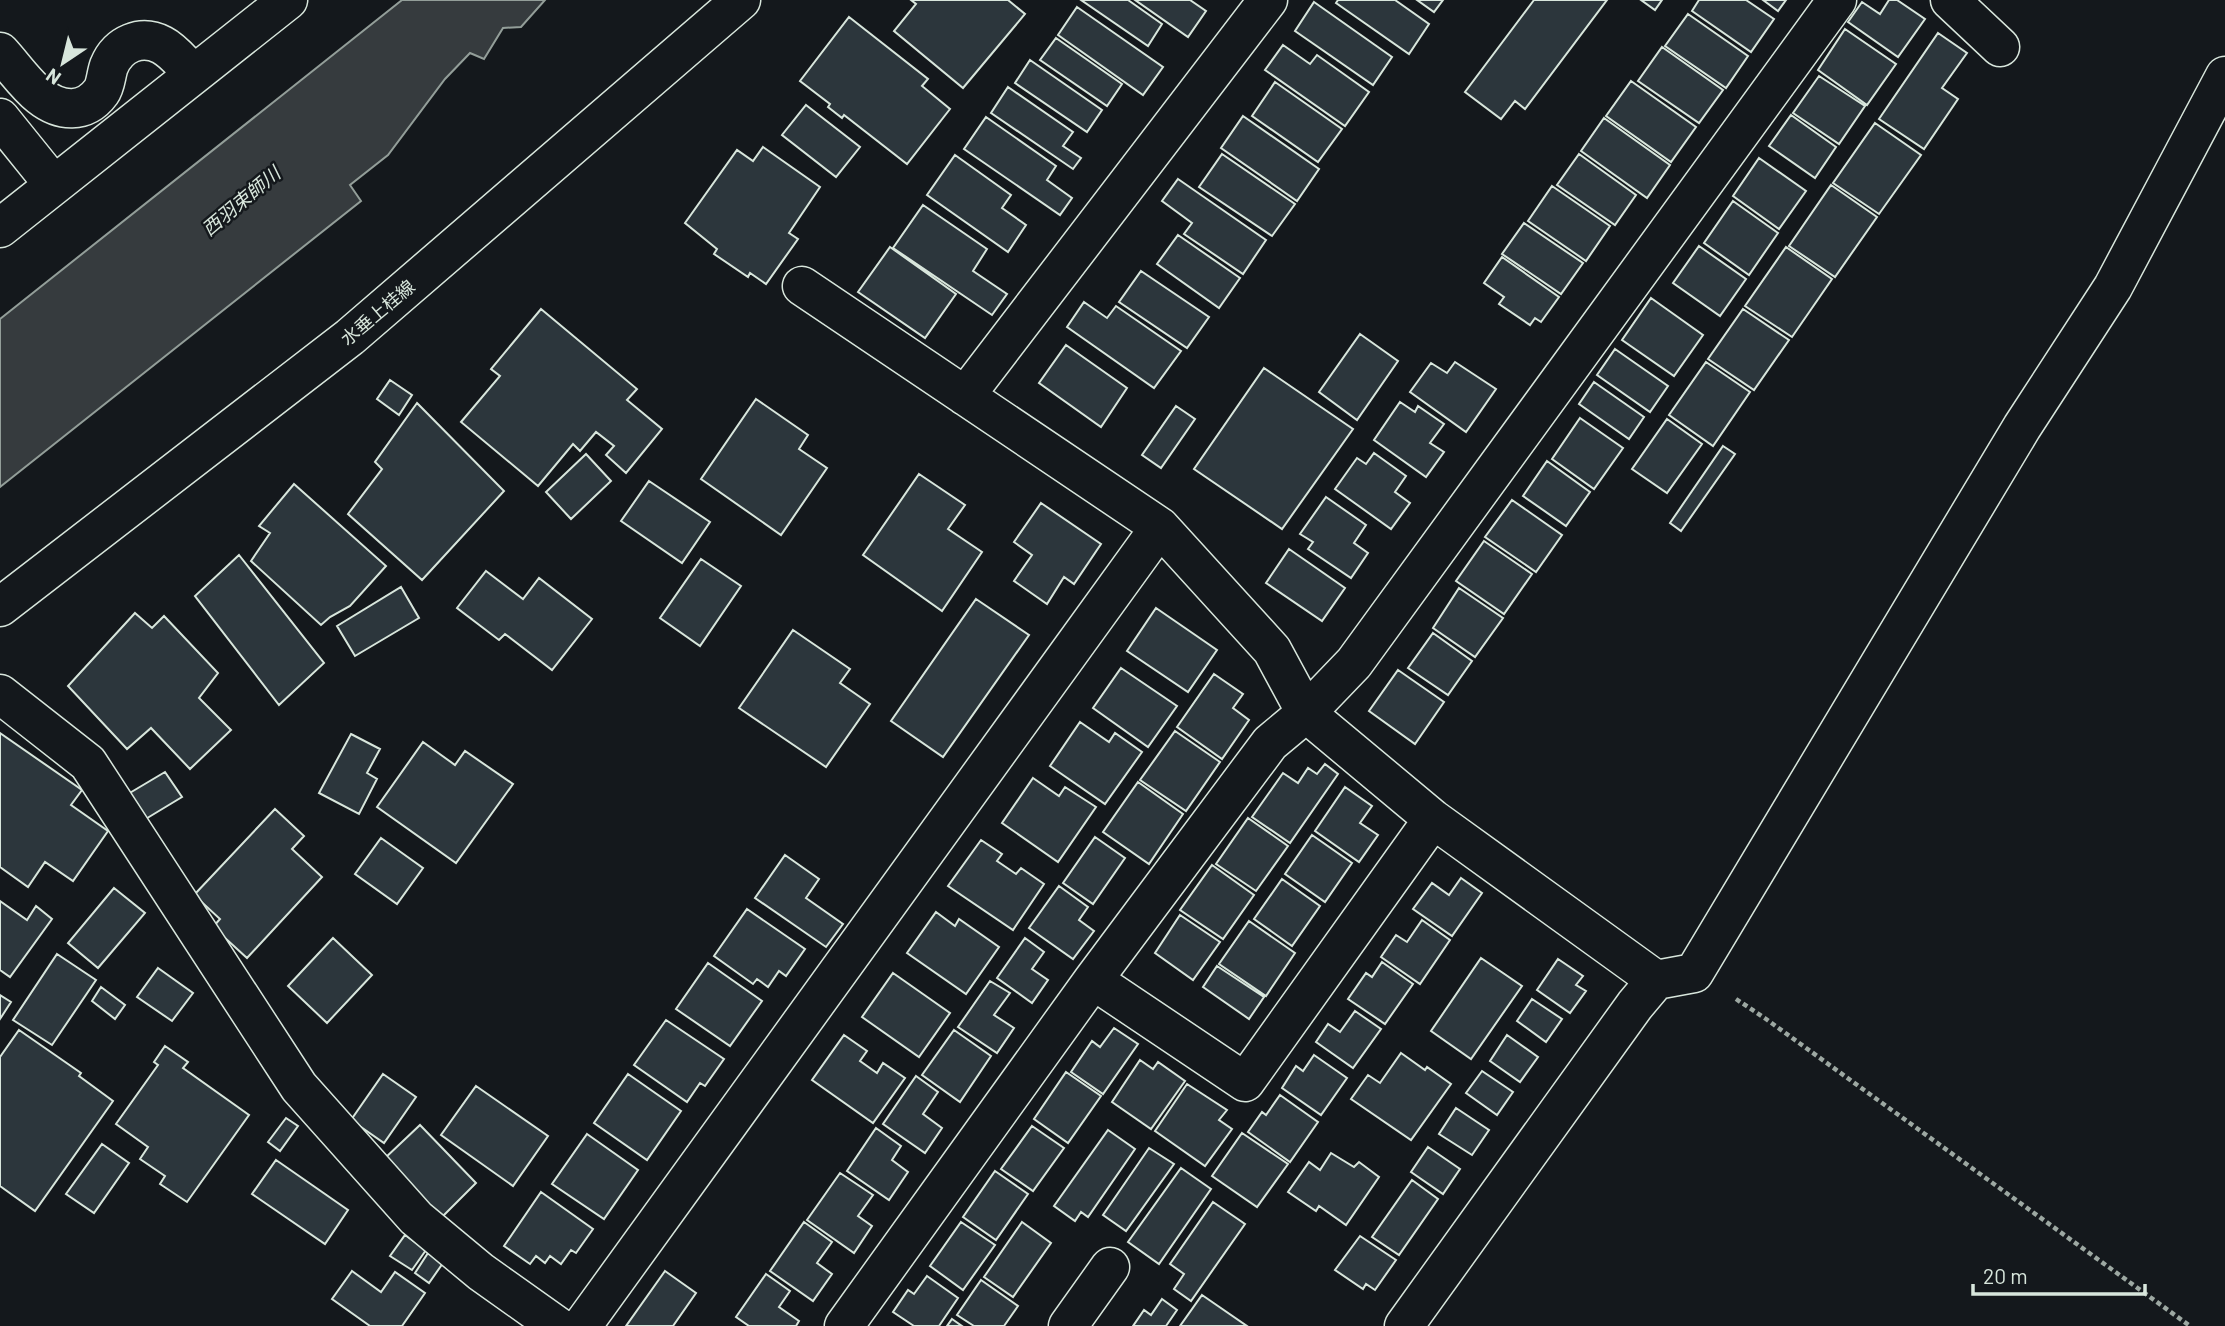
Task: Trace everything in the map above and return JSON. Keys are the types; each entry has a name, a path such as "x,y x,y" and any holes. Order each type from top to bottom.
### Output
{"street":[{"path":"0,228 288,0"},
{"name":"水垂上桂線","path":"0,607 350,337 741,0"},
{"path":"965,396 1268,0"},
{"path":"844,1326 1093,981 1270,743 1306,713 1354,663 1837,0"},
{"path":"1950,0 2000,47"},
{"path":"0,52 40,96 55,105 72,110 88,105 102,90 110,63 120,50 134,41 146,40 164,46 194,74"},
{"path":"1404,1326 1627,1016 1656,980 1694,973 2022,427 2113,287 2225,76"},
{"path":"0,118 54,185"},
{"path":"802,286 1160,527 1272,650 1306,713 1433,819 1656,980"},
{"path":"582,1326 1160,527"},
{"path":"0,694 88,763 269,1042 308,1097 416,1218 481,1272 557,1326"},
{"path":"1093,981 1245,1082 1433,819"},
{"path":"1068,1326 1110,1267"}],"path":[{"path":"1694,973 1766,1019 2190,1326"}],"water":[{"name":"西羽束師川","path":"402,0 545,0 521,27 503,28 484,59 470,53 445,79 388,155 350,185 361,201 0,487 0,319"}],"building":[{"path":"911,0 1008,0 1025,14 963,88 894,31 916,4"},
{"path":"1081,0 1128,0 1162,24 1148,46"},
{"path":"1135,0 1190,0 1206,11 1188,37"},
{"path":"1338,0 1395,0 1429,24 1409,54 1336,3"},
{"path":"1417,0 1443,0 1434,12"},
{"path":"1534,0 1607,0 1525,109 1515,101 1501,119 1465,92"},
{"path":"1641,0 1662,0 1655,10"},
{"path":"1699,0 1746,0 1774,19 1751,52 1692,11"},
{"path":"1763,0 1786,0 1778,11"},
{"path":"1889,0 1897,0 1925,19 1898,57 1848,22 1862,2 1880,14"},
{"path":"1314,2 1392,57 1373,85 1295,31"},
{"path":"1077,7 1163,67 1143,95 1058,35"},
{"path":"1688,14 1748,56 1726,88 1665,46"},
{"path":"849,17 928,79 922,86 950,109 907,164 844,115 842,118 828,107 830,104 800,81"},
{"path":"1845,29 1896,64 1867,105 1818,70"},
{"path":"1938,33 1967,53 1942,88 1958,99 1924,149 1879,119"},
{"path":"1056,38 1122,84 1107,106 1040,60"},
{"path":"1283,45 1310,64 1317,55 1369,92 1345,126 1265,70"},
{"path":"1662,47 1723,90 1699,123 1638,81"},
{"path":"1030,60 1102,110 1087,132 1015,83"},
{"path":"1819,76 1865,106 1839,144 1793,113"},
{"path":"1631,81 1696,127 1671,162 1606,116"},
{"path":"1275,82 1342,129 1318,162 1252,116"},
{"path":"1008,87 1073,132 1063,146 1081,158 1073,169 991,113"},
{"path":"806,105 860,147 836,177 782,135"},
{"path":"1791,115 1836,147 1815,178 1769,146"},
{"path":"1243,116 1319,169 1297,201 1221,148"},
{"path":"986,117 1056,166 1047,180 1072,198 1060,215 964,149"},
{"path":"1604,118 1670,165 1647,198 1581,151"},
{"path":"1875,123 1921,155 1879,214 1833,183"},
{"path":"763,147 820,187 789,233 798,239 766,284 750,273 748,277 714,254 717,249 685,223 737,150 753,161"},
{"path":"1222,154 1295,204 1272,236 1199,187"},
{"path":"1579,154 1636,195 1615,225 1557,185"},
{"path":"955,155 1011,195 1002,208 1026,225 1008,252 927,195"},
{"path":"1759,158 1806,191 1779,229 1733,196"},
{"path":"1178,179 1266,240 1243,274 1184,234 1192,223 1162,201"},
{"path":"1831,185 1877,217 1835,277 1789,246"},
{"path":"1552,186 1610,226 1586,261 1528,221"},
{"path":"1733,201 1778,233 1749,275 1704,243"},
{"path":"923,205 987,249 973,271 1007,294 992,315 893,248"},
{"path":"1524,223 1583,263 1561,294 1502,254"},
{"path":"1178,235 1240,278 1219,308 1157,264"},
{"path":"1699,246 1746,279 1720,316 1673,283"},
{"path":"890,247 956,294 925,338 858,292"},
{"path":"1786,247 1832,279 1792,337 1745,306"},
{"path":"1502,257 1559,297 1541,322 1535,318 1530,325 1499,304 1504,297 1484,283"},
{"path":"1141,271 1209,317 1187,348 1119,302"},
{"path":"1651,298 1703,335 1674,376 1622,340"},
{"path":"1084,302 1107,318 1116,306 1181,351 1154,388 1067,327"},
{"path":"541,309 637,389 627,400 662,429 626,473 606,455 614,446 596,432 580,451 573,444 538,486 461,422 500,376 491,369"},
{"path":"1743,309 1789,340 1754,390 1708,359"},
{"path":"1360,334 1398,361 1357,420 1319,392"},
{"path":"1066,345 1127,388 1101,427 1039,383"},
{"path":"1615,349 1668,386 1650,412 1597,375"},
{"path":"1455,362 1496,389 1466,432 1410,392 1431,363 1447,373"},
{"path":"1706,362 1750,392 1713,446 1669,415"},
{"path":"1264,368 1353,429 1282,529 1194,469"},
{"path":"390,380 412,395 399,415 377,399"},
{"path":"1594,382 1644,417 1629,439 1579,404"},
{"path":"756,399 808,435 799,449 827,468 781,535 701,479"},
{"path":"1400,402 1415,412 1418,406 1444,424 1430,443 1444,452 1426,477 1374,440"},
{"path":"417,403 504,491 422,580 348,514 382,469 375,462"},
{"path":"1176,406 1195,419 1161,468 1142,455"},
{"path":"1580,418 1623,448 1594,489 1552,459"},
{"path":"1667,419 1702,444 1667,493 1632,469"},
{"path":"1723,446 1735,454 1681,531 1670,523"},
{"path":"1374,453 1406,476 1395,492 1410,503 1391,529 1335,489 1357,458 1366,464"},
{"path":"586,454 611,481 571,519 546,492"},
{"path":"1547,461 1590,492 1566,526 1523,496"},
{"path":"919,474 965,505 948,529 982,552 942,611 863,555"},
{"path":"649,481 710,522 682,563 621,521"},
{"path":"294,484 386,566 350,606 321,625 251,561 270,533 259,526"},
{"path":"1326,497 1366,525 1354,543 1368,553 1351,578 1308,549 1313,542 1300,534"},
{"path":"1512,500 1562,535 1536,572 1485,537"},
{"path":"1041,503 1101,544 1074,584 1064,577 1047,604 1014,581 1032,555 1014,542"},
{"path":"1484,541 1532,574 1504,614 1456,581"},
{"path":"1289,549 1345,588 1322,621 1266,583"},
{"path":"239,555 324,663 279,705 195,596"},
{"path":"701,559 741,586 700,646 660,618"},
{"path":"486,571 523,599 539,578 592,619 552,670 505,634 499,640 457,608"},
{"path":"401,587 419,618 355,656 337,626"},
{"path":"1459,588 1503,618 1475,657 1433,628"},
{"path":"976,599 1029,635 943,757 891,721"},
{"path":"1156,608 1217,650 1188,692 1127,651"},
{"path":"135,613 152,628 164,616 218,673 199,698 231,730 190,769 151,728 127,749 68,686"},
{"path":"793,630 850,669 840,683 870,704 826,767 739,708"},
{"path":"1433,633 1472,661 1448,695 1408,668"},
{"path":"1121,668 1177,706 1148,747 1093,708"},
{"path":"1398,670 1444,702 1415,744 1369,711"},
{"path":"1214,674 1243,694 1233,708 1249,720 1222,759 1177,727"},
{"path":"1080,722 1109,742 1115,733 1142,752 1105,804 1050,766"},
{"path":"1175,731 1220,762 1186,811 1140,780"},
{"path":"0,733 82,790 71,805 108,831 73,881 45,862 28,887 0,867"},
{"path":"351,734 380,749 367,773 377,779 359,814 319,793"},
{"path":"423,742 455,765 465,751 513,784 456,863 377,807"},
{"path":"1325,764 1338,774 1290,843 1252,817 1283,773 1298,783 1308,768 1317,774"},
{"path":"165,772 182,797 144,820 128,794"},
{"path":"1033,778 1059,796 1065,787 1096,807 1058,862 1002,823"},
{"path":"1138,782 1183,814 1149,864 1103,832"},
{"path":"1345,787 1372,806 1360,823 1378,835 1359,862 1315,831"},
{"path":"275,809 304,836 292,849 322,877 247,958 213,927 220,919 194,895"},
{"path":"1248,818 1288,846 1256,891 1216,864"},
{"path":"1312,835 1352,863 1325,902 1285,874"},
{"path":"1095,837 1125,858 1093,904 1063,883"},
{"path":"381,838 423,868 397,904 355,874"},
{"path":"981,840 1002,854 997,861 1016,874 1021,868 1044,884 1013,930 948,886"},
{"path":"785,855 819,879 806,898 843,924 826,947 755,898"},
{"path":"1212,865 1254,895 1223,939 1180,910"},
{"path":"1461,878 1482,893 1452,936 1413,909 1432,883 1449,895"},
{"path":"1282,879 1320,906 1292,946 1254,919"},
{"path":"1059,886 1088,907 1079,920 1094,931 1073,959 1029,928"},
{"path":"114,888 145,913 98,968 68,943"},
{"path":"0,901 27,920 36,906 52,919 10,977 0,970"},
{"path":"747,909 805,949 786,976 779,971 768,987 757,979 753,984 714,956"},
{"path":"936,912 955,926 959,919 999,947 966,994 907,953"},
{"path":"1180,915 1220,942 1193,980 1155,953"},
{"path":"1422,920 1450,940 1420,984 1381,957 1396,935 1407,942"},
{"path":"1249,921 1295,953 1266,996 1219,964"},
{"path":"333,938 372,975 327,1023 288,986"},
{"path":"1025,938 1044,952 1032,969 1048,980 1032,1003 997,978"},
{"path":"57,954 96,980 52,1045 13,1020"},
{"path":"1481,958 1522,986 1471,1059 1431,1031"},
{"path":"1558,959 1583,976 1576,985 1586,991 1570,1013 1537,990"},
{"path":"1382,962 1413,984 1385,1024 1348,999 1366,973 1372,977"},
{"path":"708,963 762,1001 730,1046 676,1009"},
{"path":"1217,966 1264,997 1249,1019 1203,987"},
{"path":"158,968 193,993 172,1021 137,997"},
{"path":"893,973 950,1013 919,1057 862,1017"},
{"path":"990,981 1010,993 994,1015 1014,1028 997,1053 958,1027"},
{"path":"101,987 125,1005 115,1019 92,1001"},
{"path":"0,995 11,1002 0,1019"},
{"path":"1532,999 1562,1019 1546,1042 1517,1021"},
{"path":"1355,1011 1381,1029 1353,1068 1316,1042 1328,1024 1340,1032"},
{"path":"666,1020 724,1059 705,1086 700,1083 687,1102 634,1065"},
{"path":"1114,1028 1138,1044 1103,1094 1071,1072 1092,1041 1100,1047"},
{"path":"19,1030 81,1073 79,1076 113,1101 35,1211 0,1186 0,1057"},
{"path":"954,1030 991,1056 960,1102 922,1075"},
{"path":"844,1035 867,1051 860,1061 877,1073 883,1063 905,1078 873,1123 812,1080"},
{"path":"1507,1035 1538,1057 1520,1082 1490,1061"},
{"path":"165,1046 188,1062 183,1068 249,1115 187,1202 160,1184 165,1176 140,1159 148,1147 116,1124 158,1065 154,1062"},
{"path":"1401,1053 1451,1084 1411,1140 1351,1099 1368,1075 1380,1083"},
{"path":"1314,1055 1347,1078 1321,1115 1282,1088 1296,1066 1303,1071"},
{"path":"1140,1060 1153,1069 1158,1062 1185,1081 1151,1129 1112,1102"},
{"path":"1482,1071 1513,1092 1497,1115 1466,1093"},
{"path":"1066,1072 1101,1096 1068,1143 1034,1119"},
{"path":"383,1074 416,1097 384,1143 351,1120"},
{"path":"628,1074 681,1111 647,1160 594,1123"},
{"path":"916,1076 938,1092 923,1114 942,1128 925,1153 883,1124"},
{"path":"1187,1084 1227,1110 1219,1120 1232,1129 1205,1166 1155,1131"},
{"path":"476,1086 548,1136 513,1186 441,1135"},
{"path":"1280,1095 1318,1122 1290,1162 1248,1132 1262,1112 1266,1115"},
{"path":"1456,1108 1489,1130 1472,1155 1439,1134"},
{"path":"286,1118 298,1126 280,1151 268,1142"},
{"path":"420,1125 476,1183 441,1218 384,1159"},
{"path":"1032,1126 1064,1148 1033,1191 1001,1169"},
{"path":"876,1128 901,1146 892,1160 908,1172 889,1200 847,1171"},
{"path":"1108,1130 1135,1149 1088,1217 1081,1212 1075,1221 1054,1206"},
{"path":"1242,1133 1288,1164 1257,1207 1212,1176"},
{"path":"587,1134 638,1170 604,1219 552,1184"},
{"path":"102,1144 129,1163 94,1213 66,1194"},
{"path":"1428,1147 1460,1169 1443,1194 1411,1172"},
{"path":"1149,1148 1174,1164 1126,1231 1103,1215"},
{"path":"1331,1153 1354,1167 1359,1162 1379,1177 1346,1225 1319,1206 1316,1211 1288,1192 1309,1162 1320,1170"},
{"path":"276,1160 348,1210 325,1244 252,1194"},
{"path":"1181,1168 1211,1189 1159,1264 1128,1242"},
{"path":"995,1171 1028,1194 996,1240 963,1217"},
{"path":"840,1173 873,1195 858,1216 872,1226 854,1253 807,1220"},
{"path":"1412,1180 1438,1199 1399,1255 1372,1237"},
{"path":"541,1192 593,1229 576,1253 571,1250 561,1264 550,1256 545,1263 536,1256 530,1264 504,1246"},
{"path":"1213,1202 1245,1224 1191,1301 1174,1289 1184,1274 1170,1264"},
{"path":"804,1222 832,1242 817,1263 832,1274 813,1301 770,1271"},
{"path":"961,1222 995,1245 963,1290 930,1266"},
{"path":"1022,1222 1051,1243 1013,1297 984,1277"},
{"path":"405,1235 426,1250 412,1270 390,1256"},
{"path":"1360,1236 1396,1260 1375,1290 1366,1284 1363,1289 1335,1270"},
{"path":"428,1253 443,1263 429,1283 415,1273"},
{"path":"352,1271 381,1292 395,1272 425,1293 402,1326 370,1326 332,1299"},
{"path":"665,1271 696,1293 673,1326 626,1326"},
{"path":"766,1274 790,1291 779,1307 799,1321 796,1326 749,1326 736,1317"},
{"path":"927,1276 958,1298 939,1326 914,1326 893,1312 908,1290 914,1294"},
{"path":"981,1280 1018,1306 1004,1326 974,1326 957,1315"},
{"path":"1202,1295 1247,1326 1180,1326"},
{"path":"1162,1299 1177,1310 1166,1326 1133,1326 1144,1310 1151,1315"},
{"path":"952,1319 962,1326 947,1326"}]}
